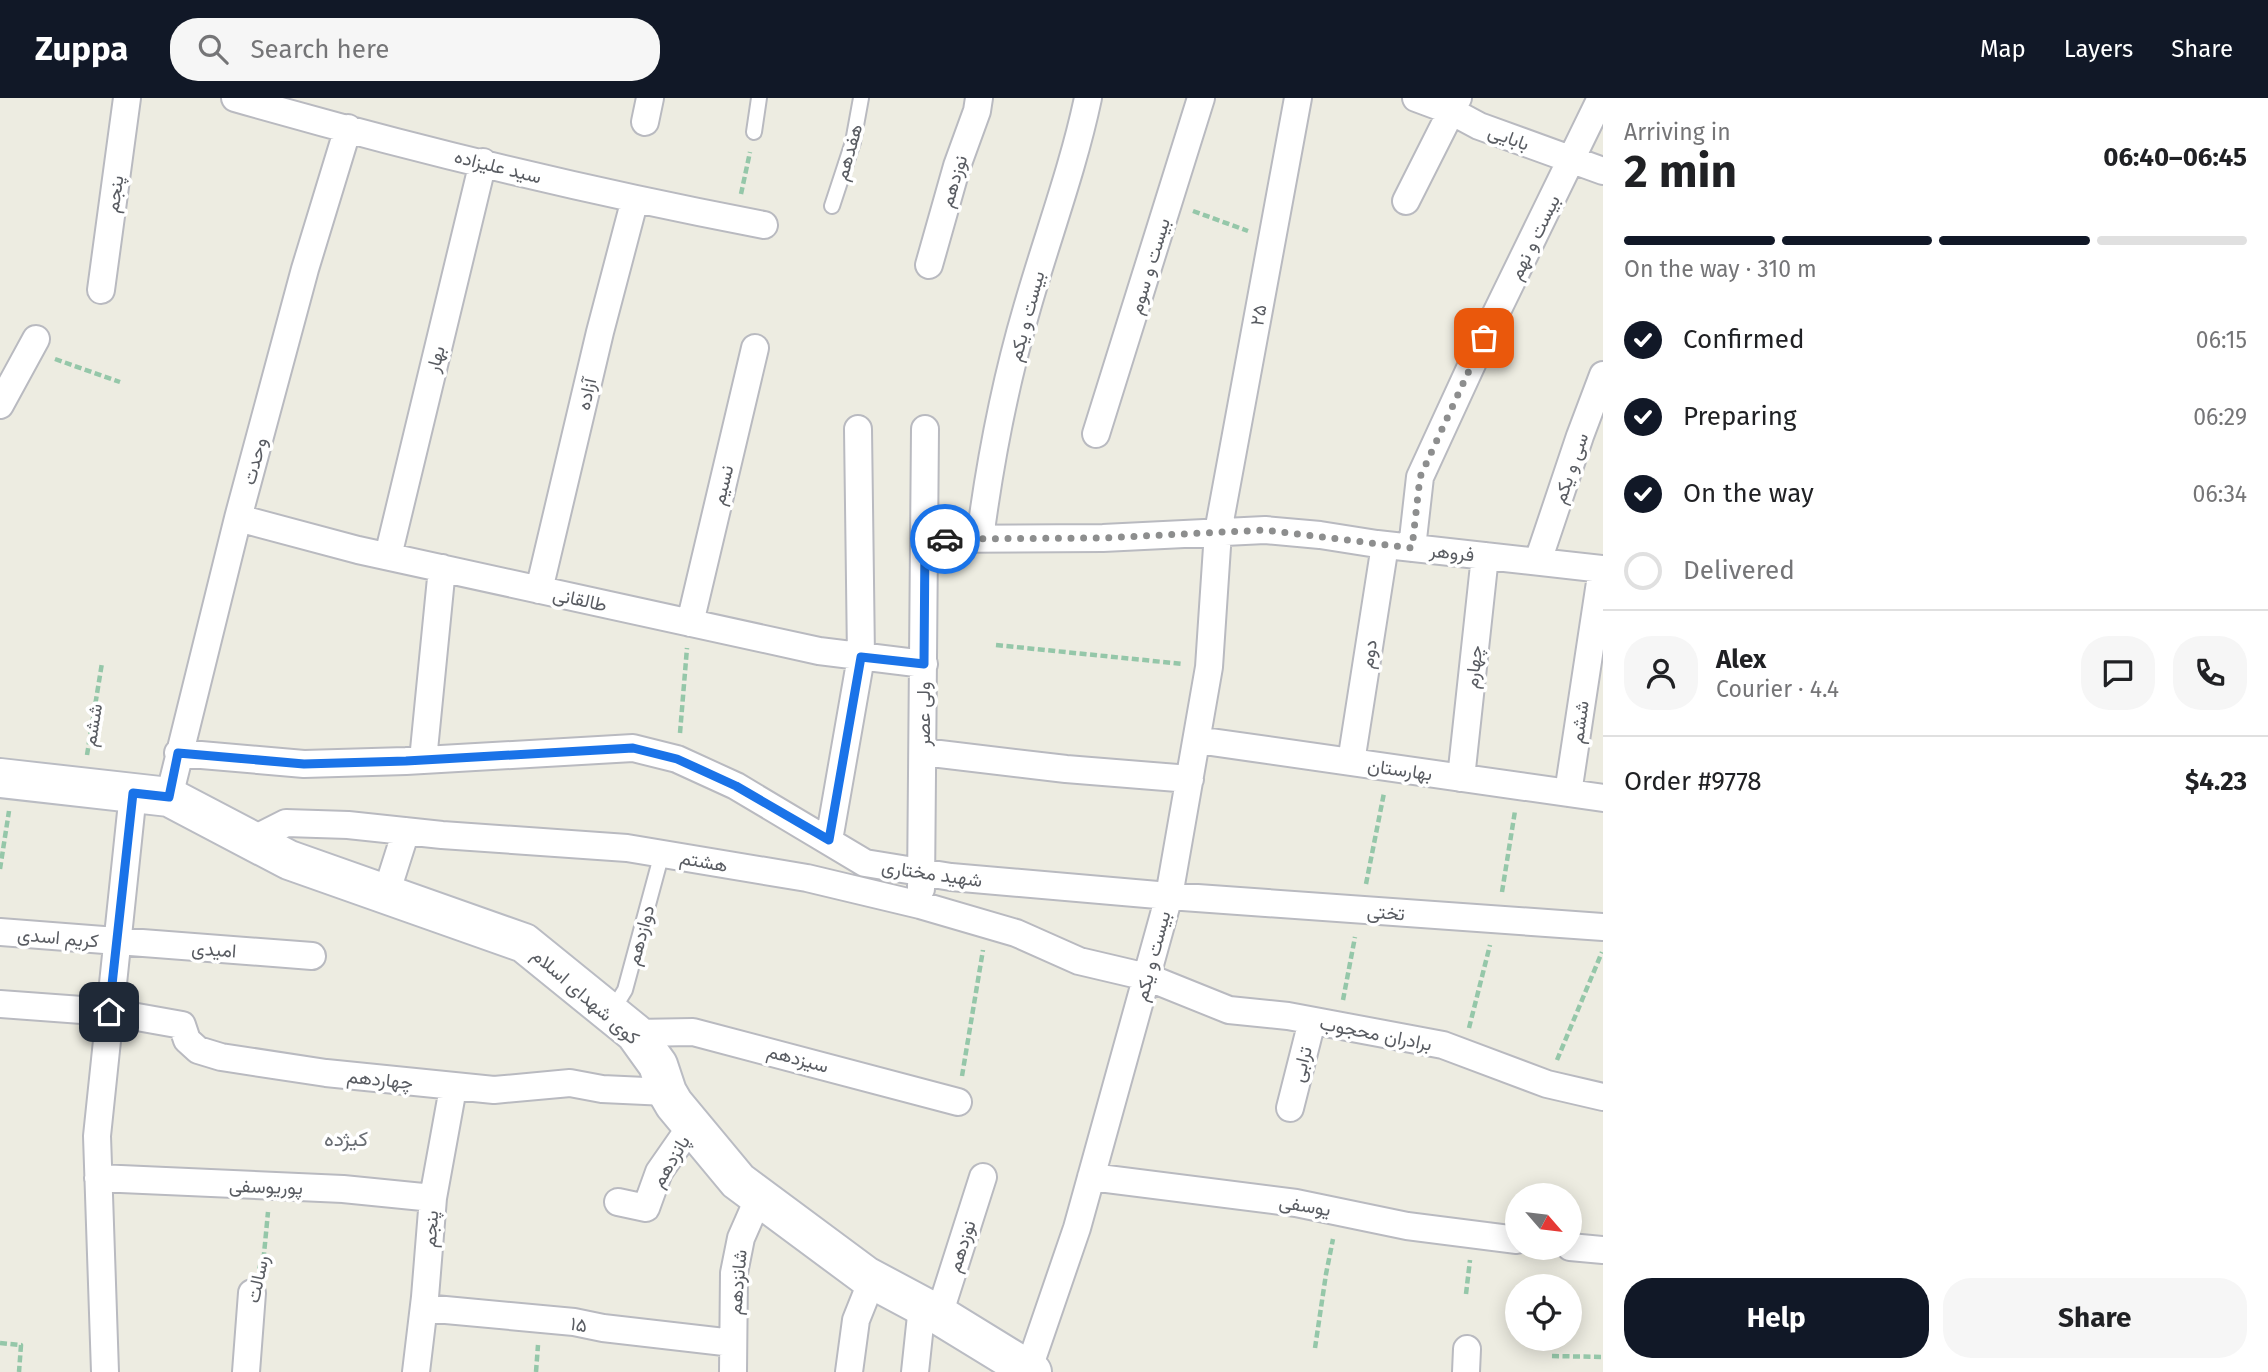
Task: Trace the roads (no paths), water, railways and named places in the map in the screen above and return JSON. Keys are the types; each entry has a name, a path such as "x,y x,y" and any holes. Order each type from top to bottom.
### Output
{"main road":[{"name":"کوی شهدای اسلام","path":"7,778 151,795 252,840 289,860 524,943 623,1023 658,1065 667,1092 691,1126 738,1181 872,1280 930,1310 1030,1370"}],"street":[{"name":"پنجم","path":"101,290 127,98"},
{"name":"سید علیزاده","path":"235,98 330,125 635,199 764,225"},
{"name":"نوزدهم","path":"929,265 979,98"},
{"name":"بیست و یکم","path":"980,538 1007,388 1088,98"},
{"name":"بیست و سوم","path":"1096,434 1201,98"},
{"name":"۲۵","path":"1218,532 1298,98"},
{"name":"بابایی","path":"1416,98 1454,104 1479,126 1603,171"},
{"name":"بیست و نهم","path":"1412,548 1420,477 1484,338 1539,230 1601,98"},
{"path":"1406,201 1454,104"},
{"name":"وحدت","path":"116,942 151,795 178,753 305,268 348,128"},
{"name":"بهار","path":"388,556 483,162"},
{"name":"آزاده","path":"539,590 600,332 635,199"},
{"path":"0,405 33,345"},
{"name":"نسیم","path":"690,623 755,348"},
{"name":"سی و یکم","path":"1538,561 1603,376"},
{"path":"829,840 861,657 858,429"},
{"name":"ولی عصر","path":"920,905 923,872 925,429"},
{"name":"طالقانی","path":"238,518 388,556 819,651 924,664"},
{"name":"فروهر","path":"925,539 1103,538 1265,530 1602,569"},
{"name":"بیست و یکم","path":"1030,1370 1062,1276 1169,896 1209,667 1218,532"},
{"name":"دوم","path":"1351,762 1385,545"},
{"name":"چهارم","path":"1461,778 1485,556"},
{"path":"423,760 442,568"},
{"name":"ششم","path":"1568,793 1602,569"},
{"name":"بهارستان","path":"1198,740 1603,798"},
{"name":"شهید مختاری","path":"178,753 304,764 633,748 677,759 736,786 865,863 951,877 1169,896"},
{"path":"923,752 1066,769 1190,779"},
{"name":"هشتم","path":"252,840 286,823 348,825 662,853 807,878 920,905 1016,933 1079,961 1147,978"},
{"path":"386,894 406,831"},
{"name":"تختی","path":"1169,896 1603,927"},
{"name":"کریم اسدی","path":"0,932 116,942"},
{"path":"105,1372 97,1136 116,942"},
{"name":"امیدی","path":"116,942 312,956"},
{"name":"برادران محجوب","path":"1147,978 1229,1010 1288,1016 1443,1045 1547,1084 1603,1097"},
{"name":"چهاردهم","path":"0,1004 109,1012 182,1025 187,1040 198,1050 221,1057 326,1073 494,1090 570,1083 667,1092"},
{"name":"ترابی","path":"1290,1108 1312,1021"},
{"name":"سیزدهم","path":"623,1023 693,1032 958,1102"},
{"name":"پنجم","path":"416,1372 433,1198 453,1087"},
{"name":"پانزدهم","path":"618,1202 646,1208 659,1172 691,1126"},
{"name":"نوزدهم","path":"915,1372 930,1310 983,1177"},
{"name":"یوسفی","path":"1091,1177 1296,1203 1407,1226 1505,1238"},
{"name":"پوریوسفی","path":"98,1178 343,1189 433,1198"},
{"name":"شانزدهم","path":"733,1372 734,1273 741,1238 759,1197"},
{"path":"1582,1248 1603,1250"},
{"path":"849,1372 856,1320 872,1280"},
{"name":"رسالت","path":"246,1372 252,1293"},
{"name":"۱۵","path":"424,1308 574,1322 603,1328 733,1343"}],"lane":[{"path":"754,132 759,98"},
{"name":"هفدهم","path":"832,206 853,142 861,98"},
{"name":"دوازدهم","path":"623,1023 625,990 662,853"}],"district":[{"name":"کیژده","path":"346,1139"}]}
